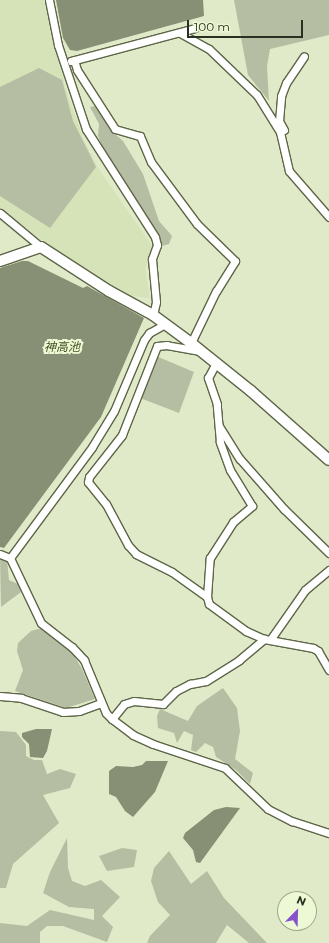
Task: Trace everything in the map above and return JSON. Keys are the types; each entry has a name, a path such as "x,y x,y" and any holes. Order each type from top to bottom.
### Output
{"street":[{"path":"49,0 65,63 86,129 155,237 157,245 152,259 156,302 153,315"},
{"path":"65,63 195,28"},
{"path":"180,33 209,49 257,95 284,143 289,171 329,217"},
{"path":"284,143 286,134 279,121 281,96 289,78 304,56"},
{"path":"74,60 77,70 115,129 140,136 151,162 197,224 235,261 216,291 191,343"},
{"path":"0,214 41,247 109,291 153,315 191,343 329,460"},
{"path":"0,262 41,247"},
{"path":"10,558 92,447 114,411 148,333 165,324"},
{"path":"203,352 167,345 157,346 122,435 89,477 88,482 106,504 128,545 136,554 172,572 207,597"},
{"path":"216,363 208,378 217,404 220,442 230,470 252,506 233,522 210,558 207,597 209,604 246,631 267,640 313,648 318,651 329,670"},
{"path":"218,424 240,459 284,508 329,553"},
{"path":"0,554 10,558 28,592 34,611 41,623 72,647 84,660 101,703 112,719 134,735 153,744 225,768 268,809 292,821 329,833"},
{"path":"112,719 124,704 134,701 163,704 176,691 190,684 206,681 239,660 267,640 305,590 328,572"},
{"path":"0,696 21,698 63,712 79,711 101,703"}],"shaded area":[{"path":"0,0 44,0 66,89 83,138 98,168 152,246 145,269 150,298 132,296 100,279 47,244 0,208"},
{"path":"234,0 329,0 329,35 270,49 267,66 269,101 248,75"},
{"path":"39,68 62,80 73,121 96,167 50,228 0,196 0,87"},
{"path":"96,106 114,133 123,141 143,174 159,221 172,236 169,244 162,246 155,232 104,150 98,136 99,124 90,107"},
{"path":"156,356 194,372 179,413 140,398"},
{"path":"0,557 7,560 9,580 18,584 21,592 1,607"},
{"path":"42,628 70,649 82,669 95,699 66,708 15,691 23,670 17,651 18,643 31,631"},
{"path":"223,688 237,708 240,731 235,759 253,773 250,784 236,770 216,757 213,747 205,743 196,752 191,750 193,735 184,731 177,743 174,733 158,728 157,716 160,709 188,721 197,706"},
{"path":"0,731 16,732 26,745 26,756 34,760 42,760 47,774 60,769 76,774 70,788 43,795 59,823 13,864 6,888 0,888"},
{"path":"67,838 68,868 72,881 85,886 101,880 120,897 102,916 113,927 107,942 63,926 47,926 40,932 40,943 0,943 0,923 27,926 50,910 94,920 94,909 69,907 43,893 50,872"},
{"path":"122,848 137,850 134,867 107,871 99,856"},
{"path":"169,851 191,884 207,871 224,898 267,943 249,943 227,925 216,943 147,943 150,936 170,915 158,902 151,881 154,868"}],"water":[{"path":"56,0 203,0 204,16 77,51 70,50 63,38"},
{"name":"神高池","path":"22,261 28,261 83,288 87,286 144,318 101,417 4,548 0,547 0,268"},
{"path":"36,729 52,729 47,751 43,758 30,757 29,744 22,737 22,733"},
{"path":"146,761 168,761 155,792 133,817 125,811 116,797 109,794 109,771 116,766 133,767 142,765"},
{"path":"226,807 240,808 200,863 196,862 193,850 183,838 185,833 214,810"}]}
